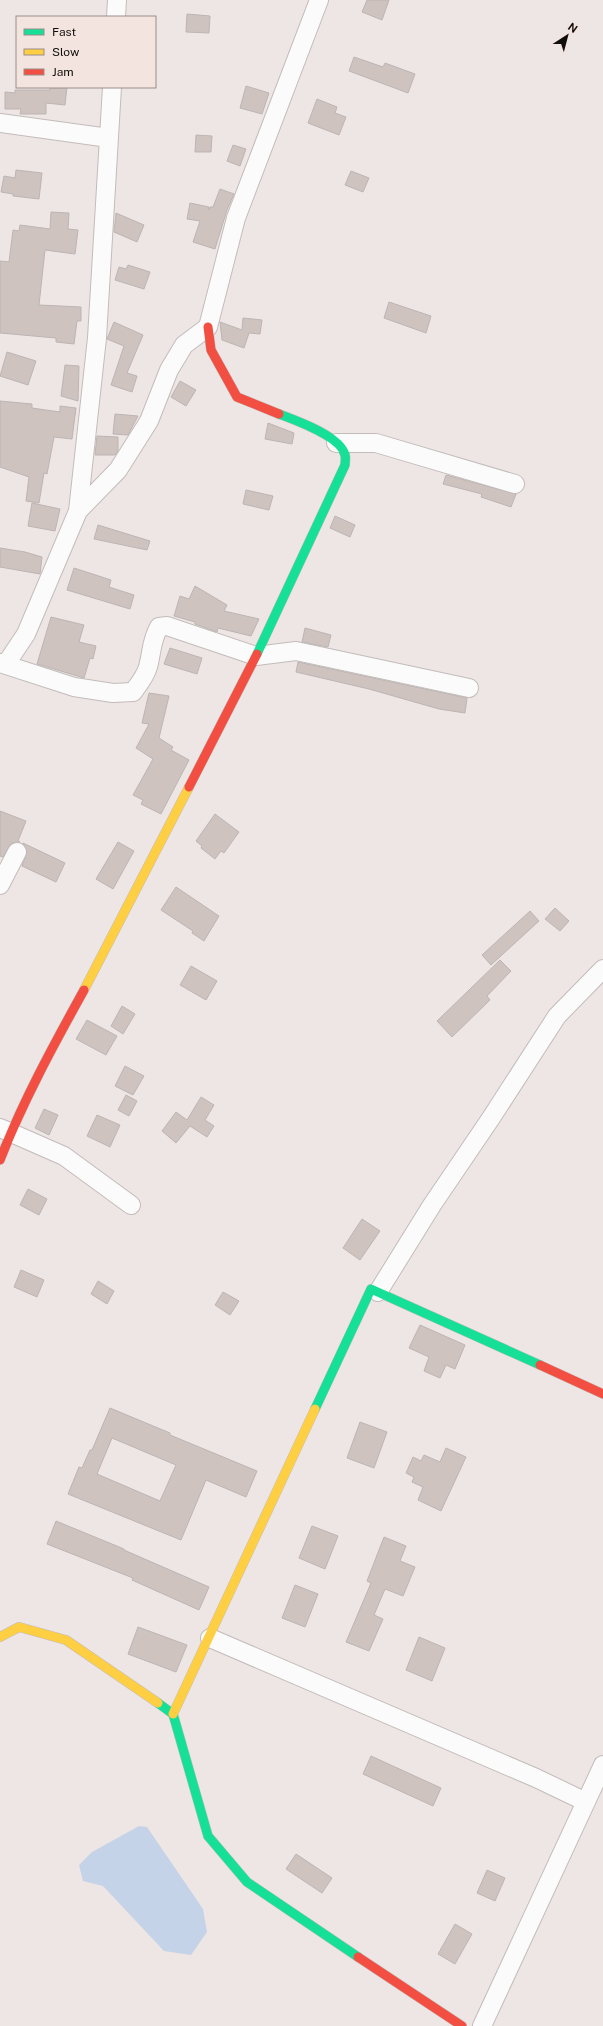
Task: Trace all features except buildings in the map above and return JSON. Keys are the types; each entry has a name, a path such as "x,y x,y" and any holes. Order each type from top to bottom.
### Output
{"street":[{"path":"116,16 117,0"},
{"path":"0,1160 5,1130 44,1063 103,955 256,656 344,465 344,454 336,442 316,428 237,397 211,350 208,328 236,218 319,0"},
{"path":"112,88 97,338 78,511 26,634 3,664 74,687 113,692 133,692 142,681 148,667 153,638 159,627 167,626 256,656 296,650 469,688"},
{"path":"0,123 110,138"},
{"path":"78,511 118,470 149,421 169,370 184,345 208,328"},
{"path":"336,442 376,443 515,484"},
{"path":"0,885 17,852"},
{"path":"378,1292 432,1205 491,1118 557,1016 603,969"},
{"path":"5,1130 64,1156 131,1206"},
{"path":"173,1714 210,1638 371,1289 603,1394"},
{"path":"0,1637 19,1627 66,1640 173,1714 208,1836 247,1882 462,2026"},
{"path":"210,1638 536,1778 586,1802"},
{"path":"482,2026 603,1765"}],"water":[{"path":"139,1826 147,1827 203,1909 207,1932 191,1955 164,1951 103,1886 83,1881 79,1865 92,1852"}],"traffic: fast":[{"path":"257,654 345,465 345,455 342,448 335,441 327,435 296,420 279,414"},
{"path":"315,1409 371,1289 540,1365"},
{"path":"158,1703 173,1714 208,1836 247,1882 358,1957"}],"traffic: slow":[{"path":"84,990 189,787"},
{"path":"173,1714 315,1409"},
{"path":"0,1637 19,1627 66,1640 158,1703"}],"traffic: jam":[{"path":"208,327 211,350 237,397 279,414"},
{"path":"189,787 257,654"},
{"path":"0,1160 29,1095 84,990"},
{"path":"540,1365 603,1394"},
{"path":"358,1957 462,2026"}]}
